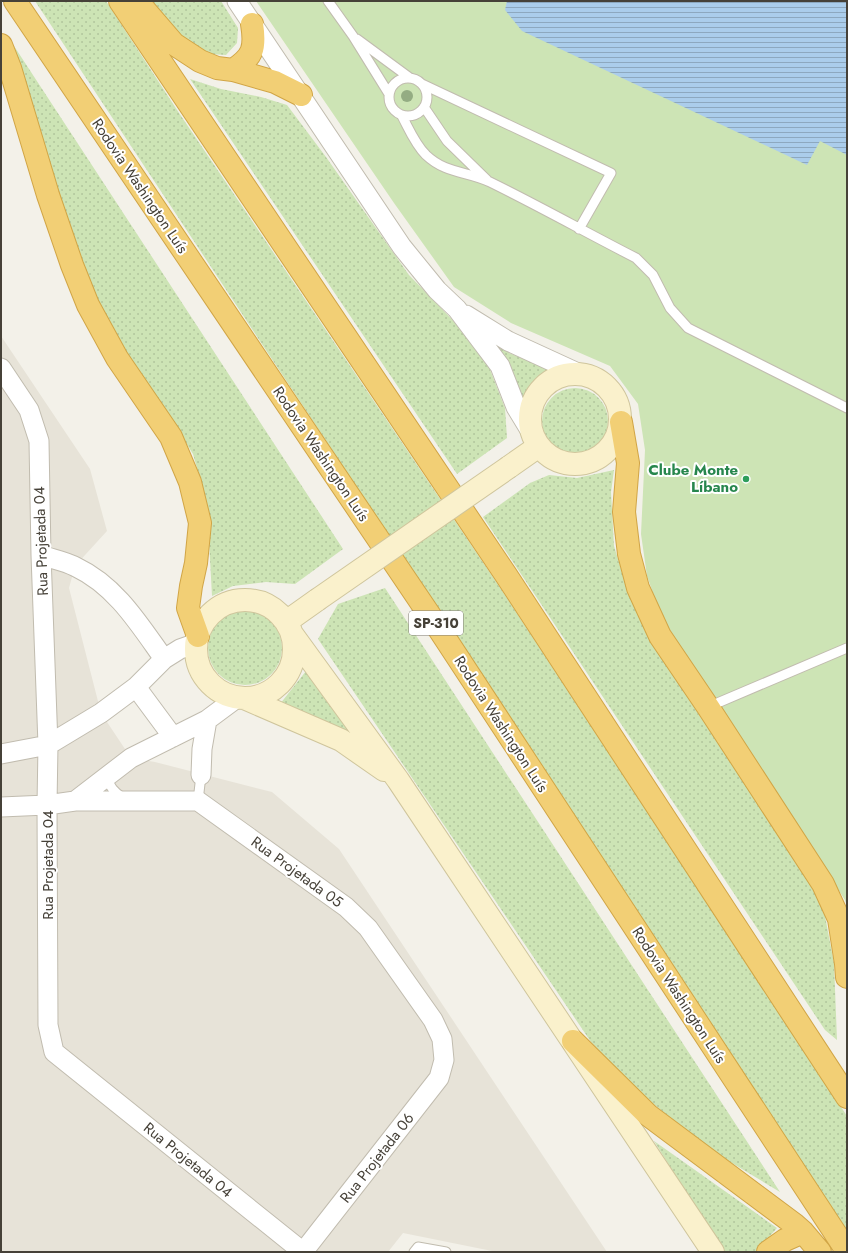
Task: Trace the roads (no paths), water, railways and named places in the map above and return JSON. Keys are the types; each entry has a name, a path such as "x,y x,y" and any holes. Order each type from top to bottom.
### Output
{"highway":[{"name":"Rodovia Washington Luís","path":"15,1 439,629 847,1251"},
{"path":"120,1 506,575 847,1097"},
{"path":"137,1 174,44 200,61 217,68 233,70 275,82 301,95"},
{"path":"233,70 245,62 252,50 254,39 252,24"},
{"path":"1,45 10,68 48,195 72,266 88,306 117,358 172,437 190,482 200,523 196,563 188,608 197,639"},
{"path":"620,422 628,463 624,512 629,554 638,588 660,636 823,884 839,919 847,977"},
{"path":"573,1041 648,1115 773,1207 803,1232 820,1252"},
{"path":"768,1252 785,1240 803,1232"}],"street":[{"path":"237,1 402,247 437,290 456,309 500,366 516,407 536,440 552,458 561,462 576,464 591,462 608,451 615,442 620,422 620,413 613,395 607,388 600,382 508,341 456,309"},
{"name":"Rua Projetada 04","path":"1,368 29,410 38,442 48,745 48,1025 54,1052 303,1252"},
{"path":"536,440 531,426 532,408 540,391 547,385 563,376 572,374 582,375"},
{"path":"289,628 317,600 509,466 536,440"},
{"path":"41,555 75,566 103,583 134,617 164,659"},
{"path":"398,780 341,740 241,698 223,692 211,684 202,672 197,658 197,639 205,621 212,613 230,602 246,600 261,603 275,610 398,780 713,1252"},
{"path":"75,801 131,758 206,720 241,698 262,695 278,685 289,670 294,652 289,628"},
{"path":"1,754 48,745 101,713 136,687 164,659 197,639"},
{"path":"136,687 173,737"},
{"path":"201,775 202,748 206,720"},
{"path":"1,807 47,805 75,801 198,801"},
{"name":"Rua Projetada 05","path":"198,801 346,907 368,928 433,1020 442,1039 444,1060"},
{"name":"Rua Projetada 06","path":"303,1252 430,1091 439,1078 444,1060"}],"lane":[{"path":"328,1 353,36 389,94 392,107 402,116 417,144 435,162 445,168 488,181 636,258 653,275 670,308 688,328 847,408"},
{"path":"353,36 410,78 611,173 579,229"},
{"path":"389,94 392,87 397,82 410,78"},
{"path":"402,116 415,115 424,107 427,95 422,84"},
{"path":"424,107 447,141 488,181"},
{"path":"708,707 847,648"},
{"path":"198,801 201,775"},
{"path":"106,777 114,792 127,801"},
{"path":"414,1252 418,1247 446,1252"}],"water":[{"path":"507,1 847,1 847,155 820,141 807,165 522,31 505,10"}],"place":[{"name":"Clube Monte Líbano","path":"746,479"}]}
